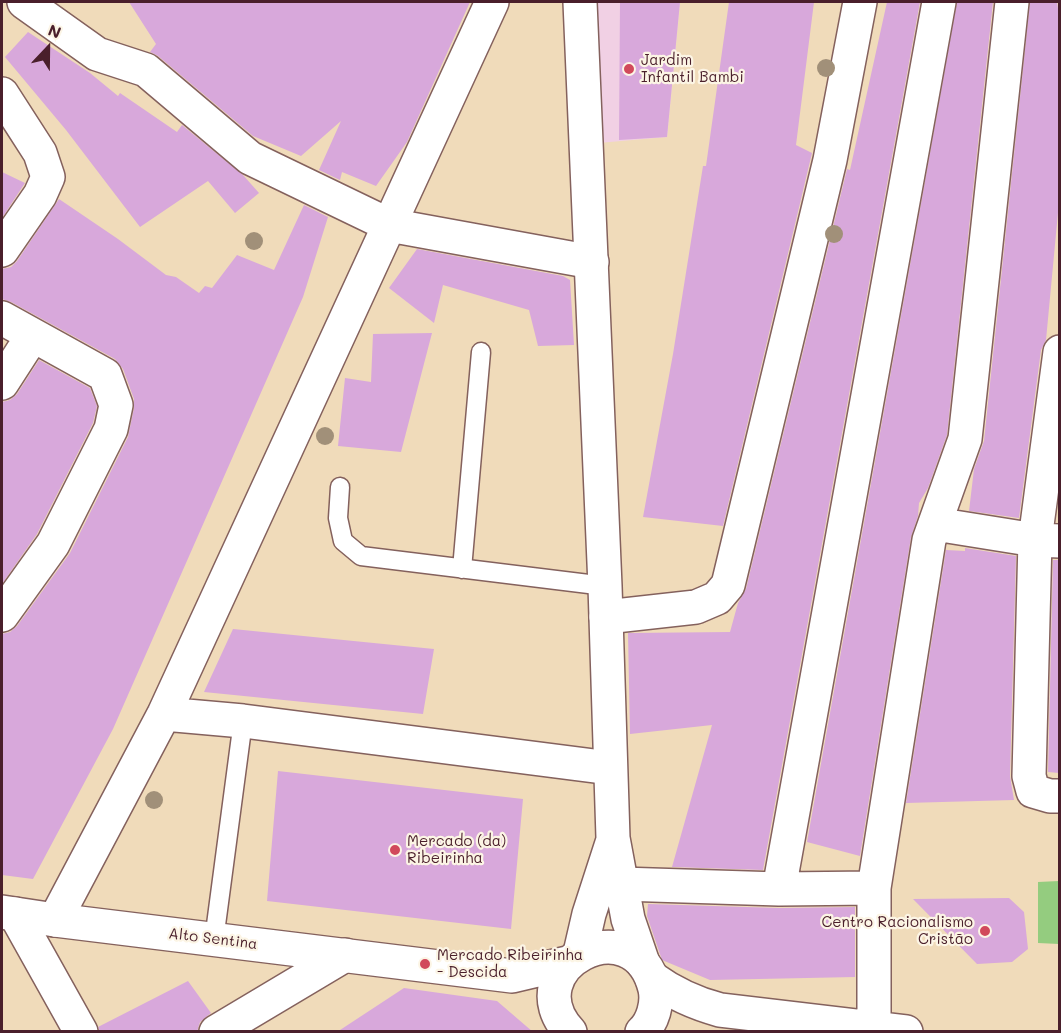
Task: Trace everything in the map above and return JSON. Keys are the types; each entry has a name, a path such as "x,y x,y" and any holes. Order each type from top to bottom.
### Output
{"street":[{"path":"24,2 97,54 146,70 250,158 389,225 592,262"},
{"path":"56,920 164,714 492,2"},
{"path":"580,2 606,601 613,838 628,919 656,995 654,1011 645,1029"},
{"path":"606,601 696,608 717,598 728,585 830,160 860,2"},
{"path":"779,889 939,2"},
{"path":"874,1029 874,888 929,540 965,438 1012,2"},
{"path":"2,94 40,153 48,177 40,195 2,250"},
{"path":"2,318 105,375 116,405 111,429 53,544 2,615"},
{"path":"2,383 33,335"},
{"path":"1059,352 1029,776 1033,791 1059,796"},
{"path":"935,524 1047,541"},
{"path":"164,714 243,721 610,768"},
{"path":"563,1020 555,993 558,982 574,958 613,838"},
{"path":"621,884 779,889 874,888"},
{"path":"8,913 81,1032"},
{"name":"Alto Sentina","path":"8,913 512,976 574,958 596,947 613,947 630,953 672,992 695,1003 720,1010"},
{"path":"216,1032 345,955"},
{"name":"Alto Sentina","path":"425,964 510,983 542,999 563,1020"},
{"path":"645,1029 670,1018 694,1012 720,1010 906,1032"}],"lane":[{"path":"462,569 481,352"},
{"path":"340,487 338,518 343,541 361,556 462,569 606,601"},
{"path":"214,939 243,721"}],"shaded area":[{"name":"Jardim Infantil Bambi","path":"580,2 680,2 667,137 587,144"}],"green space":[{"path":"1059,881 1059,944 1038,943 1038,882"}],"building":[{"path":"129,2 470,2 407,142 376,186 342,172 340,180 319,170 341,121 301,156 253,136 158,56 150,52 156,44"},
{"path":"620,2 680,2 667,137 619,140"},
{"path":"729,2 814,2 796,145 812,153 723,526 643,517 673,354 703,166 706,166"},
{"path":"887,2 920,2 763,870 672,867 712,725 630,734 628,633 730,632 738,603 746,589 847,169 850,170"},
{"path":"957,2 993,2 947,435 928,488 919,503 918,516 911,537 860,856 807,842"},
{"path":"1030,2 1057,2 1059,15 1059,202 1046,340 1041,350 1019,518 969,511 974,469 984,441"},
{"path":"28,32 90,73 118,96 120,93 177,132 182,125 243,175 259,193 235,213 208,181 140,227 66,130 5,57"},
{"path":"2,172 25,183 2,218"},
{"path":"59,199 166,275 176,277 199,293 205,286 212,288 237,255 274,270 304,205 328,217 303,297 113,729 33,879 2,875 2,634 10,632 17,626 70,553 128,437 134,408 134,399 123,369 115,359 2,299 2,269 11,267 17,261"},
{"path":"417,249 563,276 570,280 574,345 538,346 529,310 443,285 434,323 389,288"},
{"path":"432,333 401,452 338,446 345,378 371,382 373,334"},
{"path":"39,360 90,388 97,406 93,423 37,534 2,584 2,402 10,400 17,394"},
{"path":"965,548 1016,556 1010,776 1014,800 906,803 946,550 965,551"},
{"path":"1053,560 1059,560 1059,773 1048,772"},
{"path":"233,629 434,649 423,714 204,692"},
{"name":"Mercado (da) Ribeirinha","path":"278,771 523,799 511,929 267,901"},
{"name":"Centro Racionalismo Cristão","path":"1009,898 1024,912 1028,949 1012,962 977,964 913,899"},
{"path":"648,904 779,908 855,907 855,977 710,980 662,960 647,916"},
{"path":"188,981 211,1013 200,1022 197,1032 100,1032 98,1027"},
{"path":"404,988 497,1001 533,1032 337,1032"}],"place":[{"name":"Jardim Infantil Bambi","path":"629,69"},
{"name":"Mercado (da) Ribeirinha","path":"395,850"},
{"name":"Centro Racionalismo Cristão","path":"985,931"},
{"name":"Mercado Ribeirinha - Descida","path":"425,964"}]}
